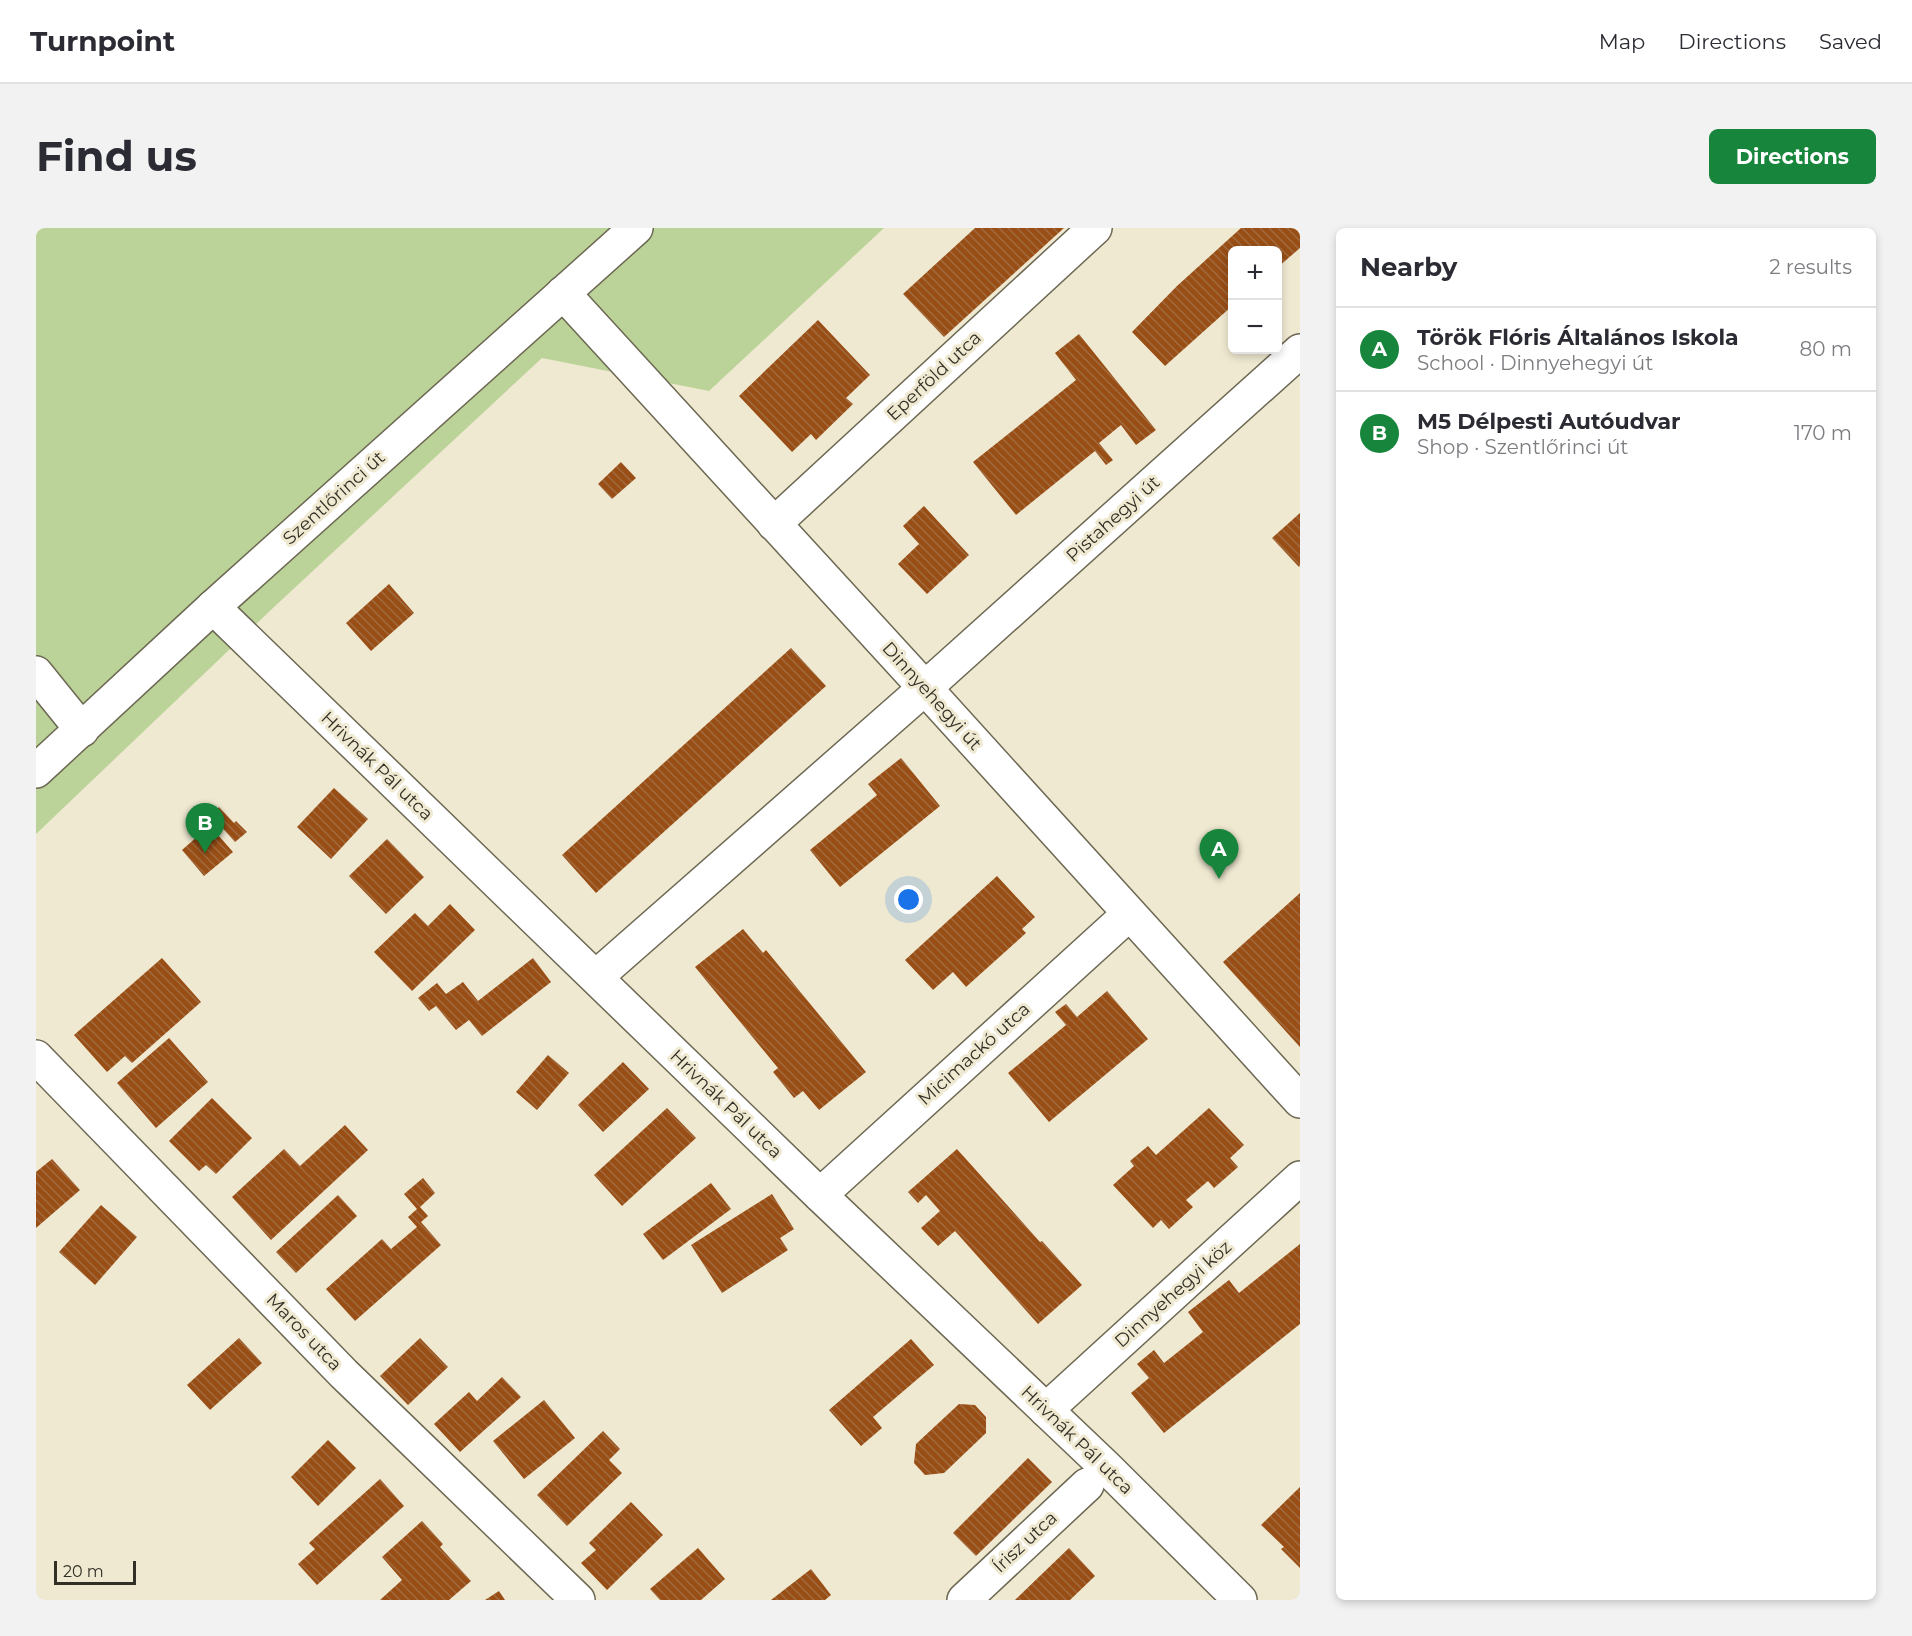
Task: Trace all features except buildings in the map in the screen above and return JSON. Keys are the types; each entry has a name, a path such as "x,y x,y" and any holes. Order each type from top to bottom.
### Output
{"street":[{"name":"Szentlőrinci út","path":"36,771 213,607 636,228"},
{"name":"Eperföld utca","path":"774,524 1095,228"},
{"name":"Dinnyehegyi út","path":"563,293 1300,1101"},
{"name":"Pistahegyi út","path":"596,977 925,688 1300,351"},
{"name":"Hrivnák Pál utca","path":"213,607 1240,1600"},
{"path":"36,673 82,730"},
{"name":"Micimackó utca","path":"820,1195 1129,914"},
{"name":"Maros utca","path":"36,1057 344,1374 578,1600"},
{"name":"Dinnyehegyi köz","path":"1046,1410 1300,1178"},
{"name":"Írisz utca","path":"964,1600 1087,1485"}],"green space":[{"path":"36,228 884,228 709,391 542,358 273,608 36,834"}],"place":[{"name":"M5 Délpesti Autóudvar","path":"205,853"},
{"name":"Török Flóris Általános Iskola","path":"1219,879"}]}
